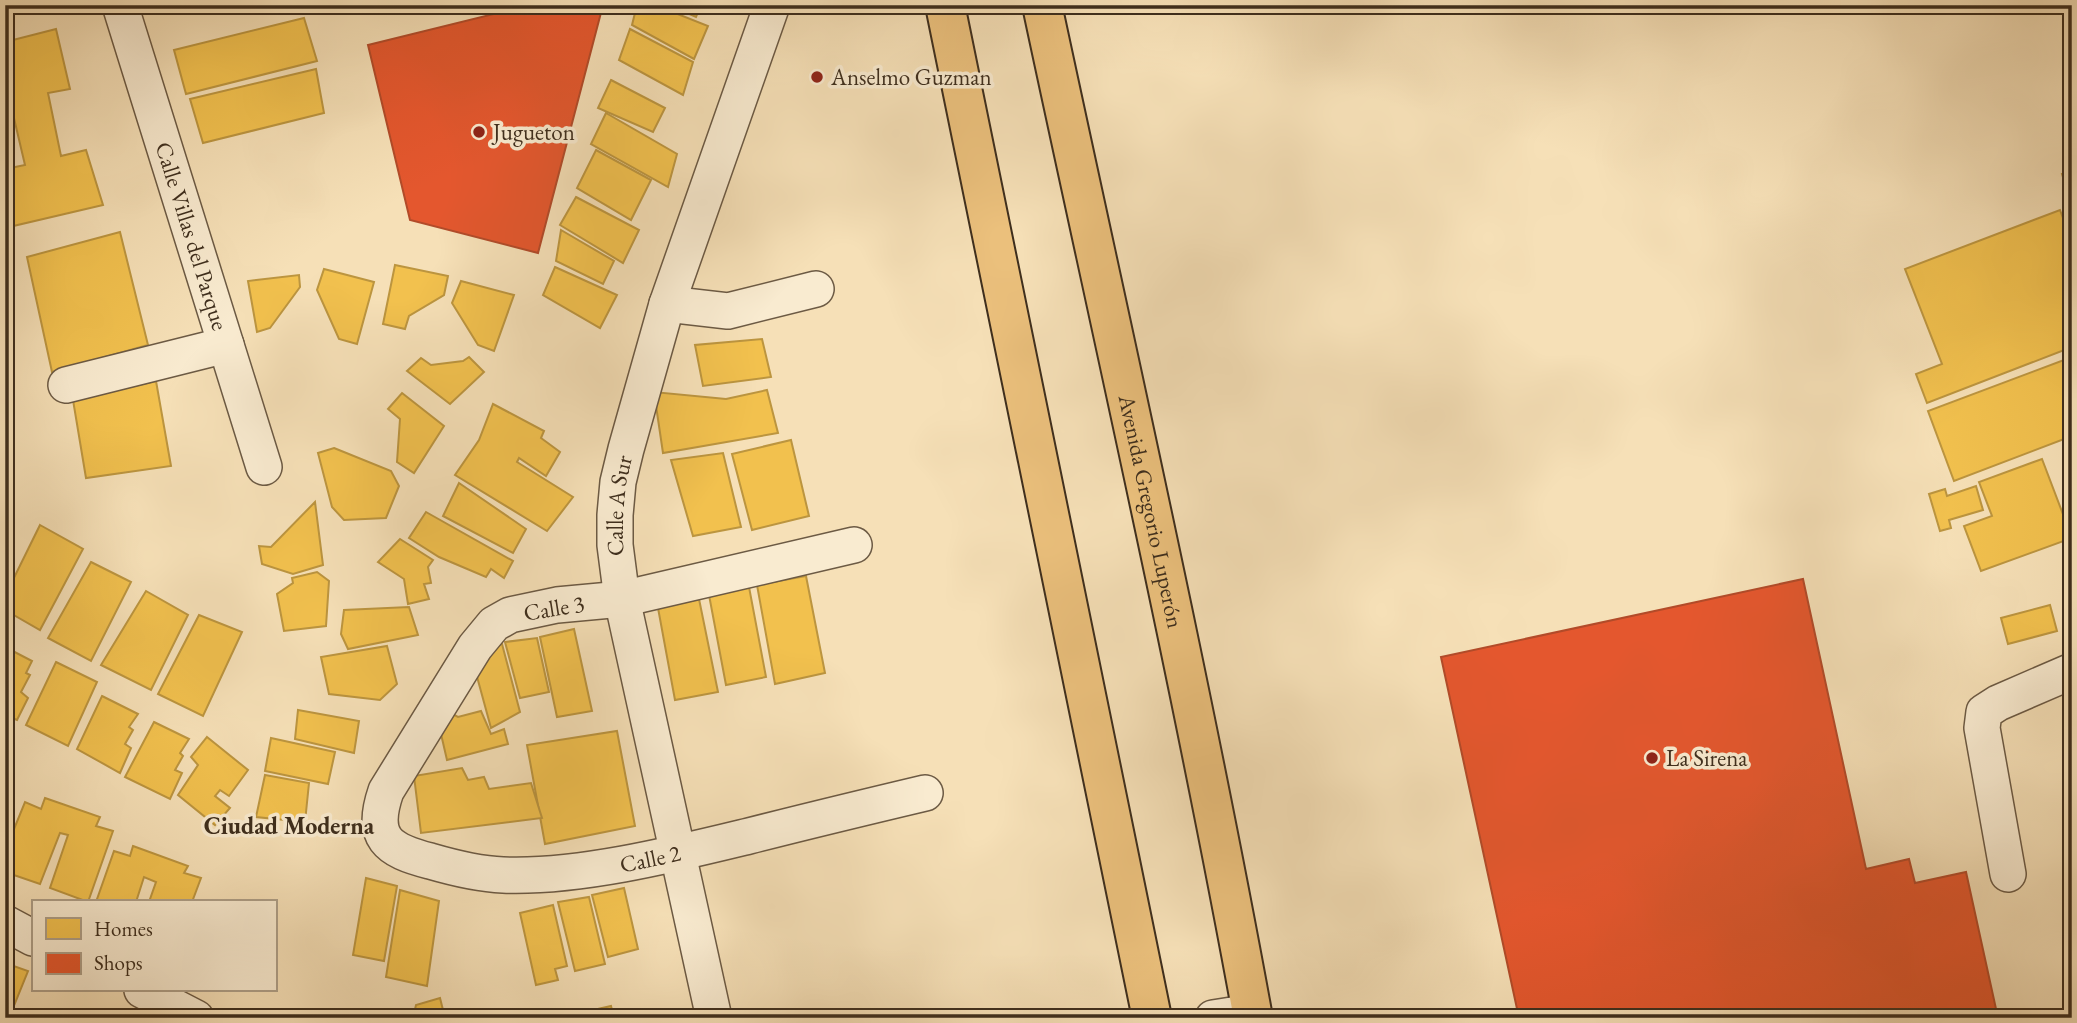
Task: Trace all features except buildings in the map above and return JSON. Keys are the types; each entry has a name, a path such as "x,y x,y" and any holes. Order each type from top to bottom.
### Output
{"main road":[{"path":"945,5 1152,1018"},
{"name":"Avenida Gregorio Luperón","path":"1042,5 1193,711 1226,870 1252,1015"}],"street":[{"name":"Calle Villas del Parque","path":"120,5 264,467"},
{"name":"Calle A Sur","path":"714,1018 622,599 615,545 618,482 667,304 772,5"},
{"path":"667,304 728,310 816,289"},
{"path":"66,385 226,345"},
{"name":"Calle 3","path":"382,834 379,811 386,791 475,648 494,624 527,610 622,599 854,545"},
{"path":"2008,874 1982,728 1984,712 1998,703 2072,671"},
{"name":"Calle 2","path":"382,834 395,849 406,855 460,870 502,875 541,874 678,853 925,793"},
{"path":"5,923 32,937"},
{"path":"146,992 196,1018"},
{"path":"1213,1018 1252,1015"}],"place":[{"name":"Anselmo Guzman","path":"817,77"},
{"name":"Jugueton","path":"479,132"},
{"name":"La Sirena","path":"1652,758"}],"district":[{"name":"Ciudad Moderna","path":"289,825"}]}
